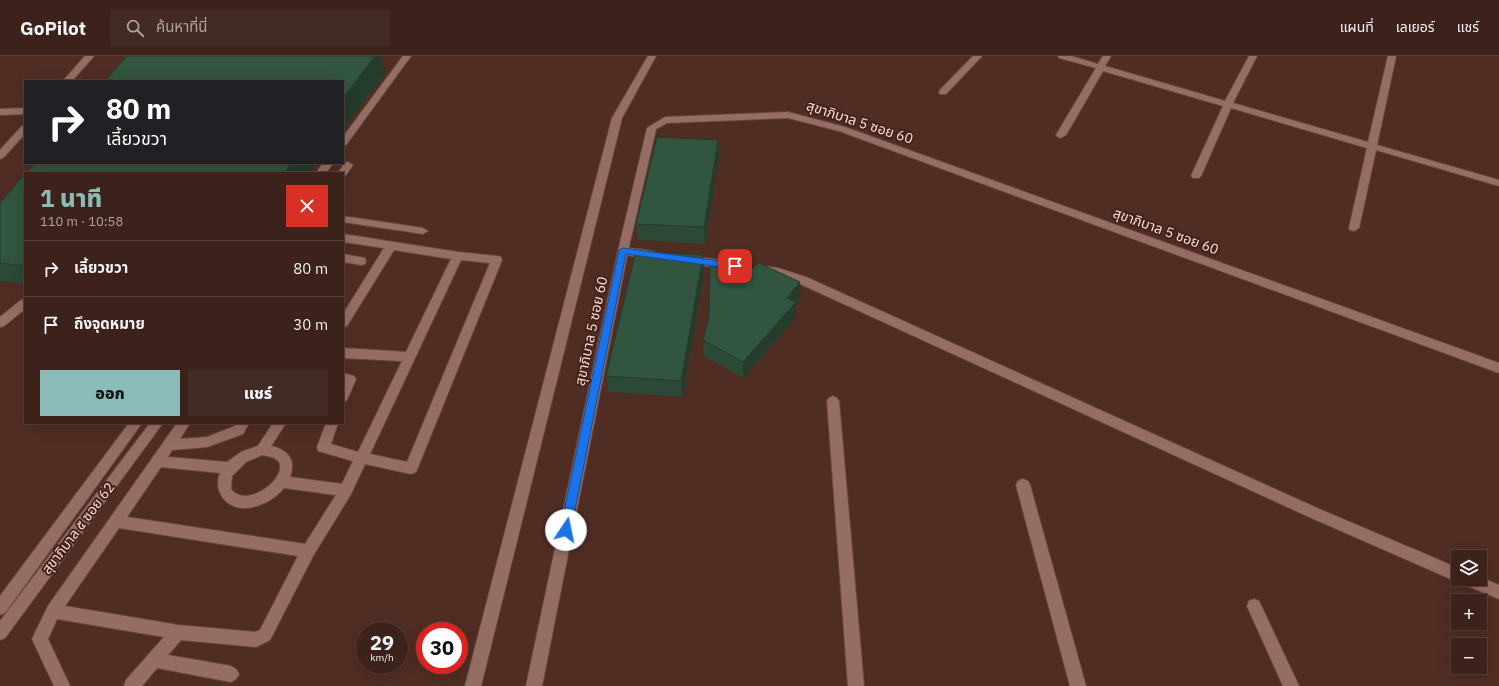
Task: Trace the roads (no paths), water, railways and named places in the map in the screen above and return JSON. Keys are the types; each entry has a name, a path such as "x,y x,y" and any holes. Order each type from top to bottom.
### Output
{"street":[{"path":"68,80 90,56"},
{"path":"344,142 407,56"},
{"path":"473,686 617,118 652,56"},
{"path":"943,92 978,56"},
{"path":"1062,56 1499,183"},
{"path":"1061,135 1107,56"},
{"path":"1196,176 1228,104 1253,56"},
{"path":"1354,228 1392,56"},
{"path":"0,112 24,111"},
{"name":"สุขาภิบาล 5 ซอย 60","path":"534,686 623,250 646,149 652,128 665,120 788,115 842,129 1499,368"},
{"path":"0,156 24,129"},
{"path":"344,219 423,231"},
{"path":"332,424 322,446 361,458 411,468 497,260 458,256 344,238"},
{"path":"344,321 391,246"},
{"path":"623,250 661,256"},
{"path":"53,611 178,632 256,640 265,635 308,551 346,490 458,256"},
{"path":"344,258 361,261"},
{"path":"676,258 778,272 802,280 1312,512 1451,572"},
{"path":"0,323 24,304"},
{"path":"344,353 410,357"},
{"path":"344,378 350,379 344,394"},
{"path":"833,401 856,686"},
{"path":"0,608 135,424"},
{"name":"สุขาภิบาล ๕ ซอย 62","path":"0,633 156,424"},
{"path":"62,686 40,639 53,611 183,424"},
{"path":"169,445 207,442 239,430 242,424"},
{"path":"262,450 279,424"},
{"path":"262,450 274,451 282,455 287,463 286,472 282,482 272,491 260,498 248,502 236,501 228,496 223,488 224,479 229,468 250,453 262,450"},
{"path":"158,461 229,468"},
{"path":"282,482 346,490"},
{"path":"1023,485 1078,686"},
{"path":"116,521 308,551"},
{"path":"1485,586 1499,592"},
{"path":"1254,606 1291,686"},
{"path":"132,686 178,632"},
{"path":"155,660 230,674"}]}
